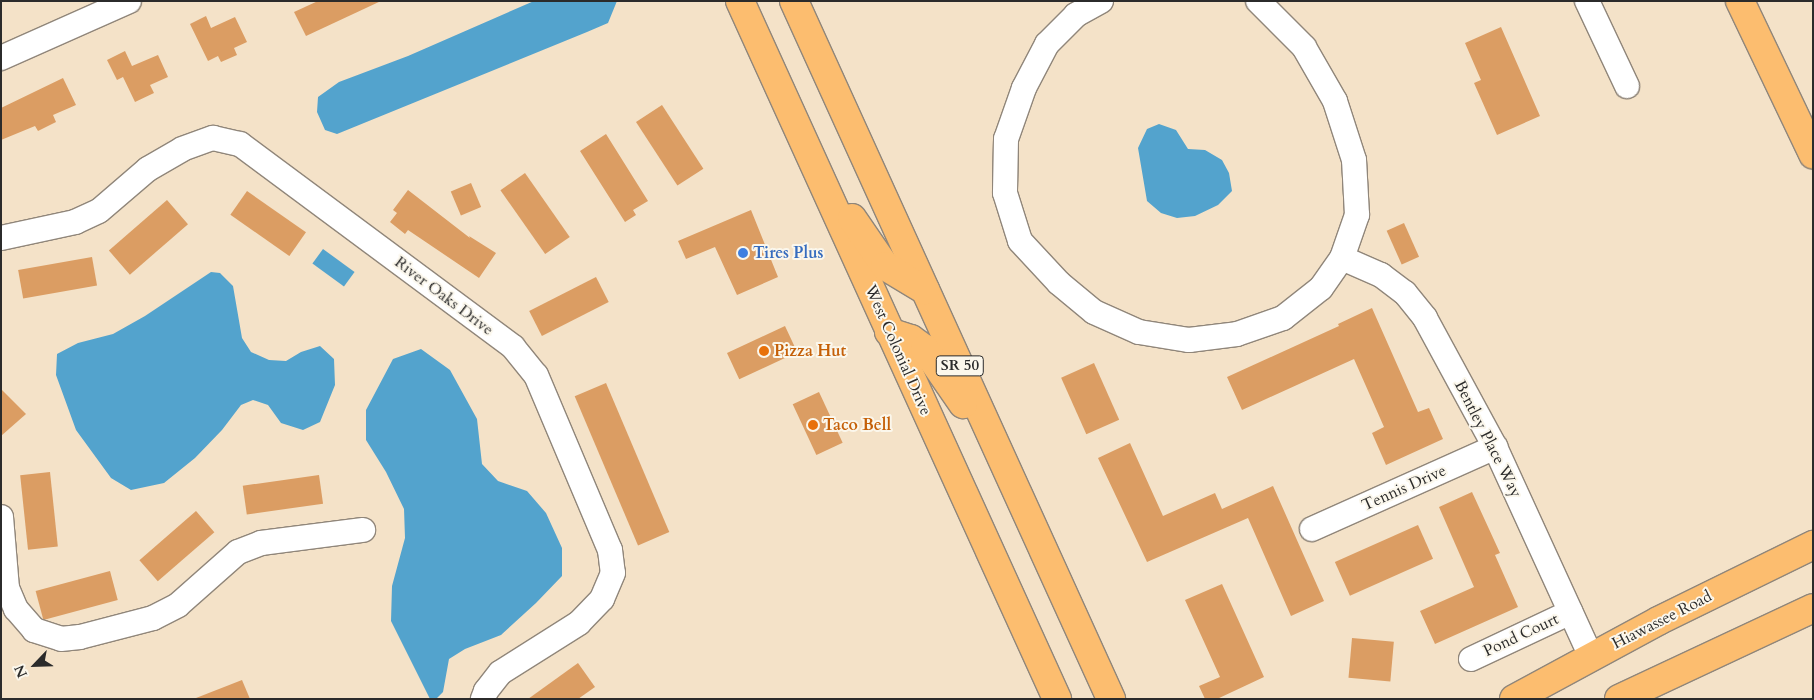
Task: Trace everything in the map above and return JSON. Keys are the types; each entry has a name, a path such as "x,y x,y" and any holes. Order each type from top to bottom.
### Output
{"main road":[{"name":"West Colonial Drive","path":"740,1 1057,699"},
{"name":"SR 50","path":"794,1 1111,699"},
{"path":"1740,1 1813,154"},
{"path":"814,164 885,266 926,290"},
{"path":"889,332 911,339 925,349 1000,456"},
{"name":"Hiawassee Road","path":"1514,699 1658,620 1813,545"},
{"path":"1619,699 1813,608"}],"street":[{"path":"1,58 129,1"},
{"path":"1101,1 1076,15 1047,44 1024,88 1006,139 1006,193 1020,241 1052,276 1094,312 1139,332 1189,340 1236,334 1283,318 1321,288 1342,258 1357,215 1354,160 1335,101 1304,47 1258,1"},
{"path":"1587,1 1627,86"},
{"name":"River Oaks Drive","path":"1,238 75,222 99,211 148,169 182,149 213,138 240,144 512,347 536,375 610,550 613,574 602,599 579,623 500,673 486,691 483,699"},
{"name":"Bentley Place Way","path":"1342,258 1381,275 1405,293 1425,318 1496,447 1591,657"},
{"name":"Tennis Drive","path":"1312,529 1496,447"},
{"path":"1,517 7,588 16,609 34,630 60,639 80,637 153,618 178,605 238,552 261,543 363,530"},
{"name":"Pond Court","path":"1471,659 1571,612"}],"water":[{"path":"534,1 617,1 608,23 337,134 325,130 317,112 318,97 339,82 408,56"},
{"path":"1159,124 1176,130 1188,149 1205,150 1222,160 1229,173 1232,191 1218,205 1195,216 1177,218 1161,213 1147,201 1138,148 1147,129"},
{"path":"323,249 355,272 344,286 312,264"},
{"path":"211,272 220,273 233,286 242,338 251,352 269,360 286,361 301,352 320,346 334,359 335,385 320,422 303,430 281,423 268,405 253,400 241,405 222,430 195,458 164,483 131,490 111,478 76,430 56,375 57,354 78,343 113,334 145,316"},
{"path":"421,349 450,370 477,419 482,464 498,481 527,491 546,513 562,548 562,576 501,635 465,649 449,659 443,692 436,699 430,699 391,621 392,586 405,538 404,509 386,472 366,440 366,410 393,359"}],"building":[{"path":"318,1 381,1 306,36 294,12"},
{"path":"206,16 211,28 235,17 247,42 234,48 237,55 221,62 218,56 208,61 190,24"},
{"path":"1501,27 1540,116 1497,135 1474,83 1481,80 1465,43"},
{"path":"125,51 132,66 158,55 168,77 150,85 154,93 135,102 123,77 117,80 107,60"},
{"path":"63,78 76,105 53,115 56,122 38,131 35,126 1,140 1,108"},
{"path":"662,105 703,169 677,186 636,122"},
{"path":"606,134 648,201 633,210 636,215 625,222 580,151"},
{"path":"525,173 570,237 545,254 500,190"},
{"path":"471,183 481,207 461,216 451,192"},
{"path":"408,190 470,238 469,236 496,253 479,278 408,230 405,234 390,222 397,213 393,210"},
{"path":"247,191 306,232 289,256 230,215"},
{"path":"167,200 188,224 130,275 109,251"},
{"name":"Tires Plus","path":"751,210 778,277 737,295 715,247 686,259 678,241"},
{"path":"1404,223 1419,257 1402,265 1387,231"},
{"path":"92,257 97,286 23,299 18,270"},
{"path":"596,277 609,302 542,336 529,311"},
{"path":"1372,308 1418,412 1429,408 1443,439 1386,465 1372,433 1384,427 1354,359 1242,410 1227,377 1339,326 1338,324"},
{"path":"785,326 797,352 739,379 727,353"},
{"path":"1094,363 1119,420 1086,434 1061,378"},
{"path":"606,383 669,532 638,545 575,396"},
{"path":"1,389 26,414 1,436"},
{"path":"819,392 843,443 816,455 793,404"},
{"path":"1130,443 1163,516 1215,493 1222,509 1273,486 1324,601 1291,616 1248,518 1147,562 1098,458"},
{"path":"50,472 58,547 28,550 20,475"},
{"path":"319,475 323,504 247,514 243,486"},
{"path":"1472,492 1500,553 1495,555 1518,607 1435,644 1420,611 1474,587 1439,507"},
{"path":"196,511 214,532 158,581 139,560"},
{"path":"1418,525 1433,559 1350,596 1335,562"},
{"path":"110,571 118,600 43,620 36,591"},
{"path":"1222,584 1264,677 1217,699 1205,699 1199,686 1220,677 1185,600"},
{"path":"1352,638 1394,642 1390,682 1349,678"},
{"path":"578,663 595,687 578,699 528,699"},
{"path":"242,680 250,699 196,699 196,698"}],"place":[{"name":"Tires Plus","path":"743,253"},
{"name":"Pizza Hut","path":"764,351"},
{"name":"Taco Bell","path":"813,425"}]}
